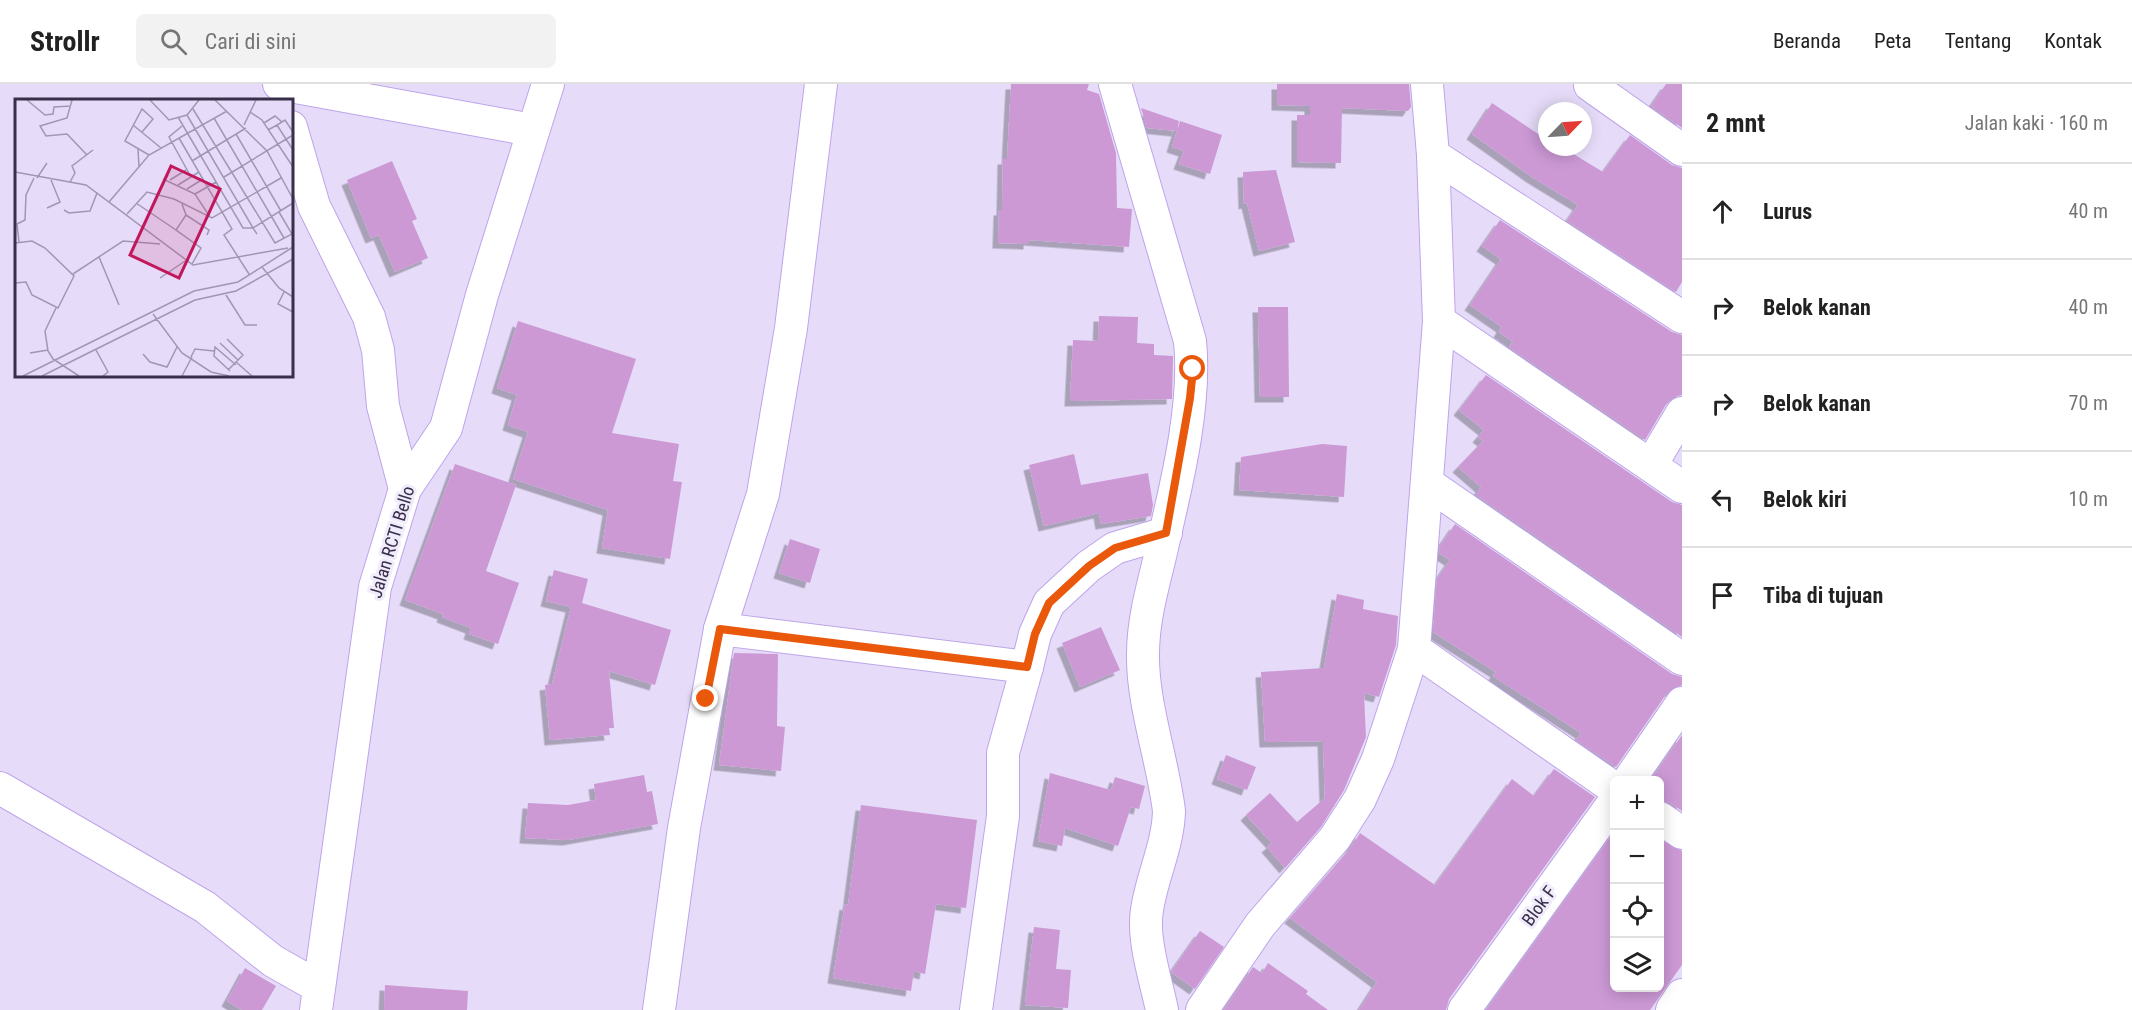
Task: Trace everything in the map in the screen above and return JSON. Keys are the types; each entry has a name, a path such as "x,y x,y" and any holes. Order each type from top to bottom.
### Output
{"street":[{"path":"281,99 277,84 532,130"},
{"name":"Jalan RCTI Bello","path":"318,998 375,587 405,489 446,428 482,295 548,84"},
{"path":"659,1010 684,828 720,629 763,494 791,328 821,84"},
{"path":"1115,84 1190,340 1193,369 1166,533 1149,597 1143,654 1144,678 1169,811 1169,829 1146,910 1146,925 1162,1010"},
{"path":"1202,1010 1260,925 1335,838 1360,799 1378,759 1414,649 1439,321 1433,155 1427,84"},
{"path":"1590,85 1682,150"},
{"path":"292,130 314,206 369,317 378,350 383,406 405,489"},
{"path":"1433,155 1682,316"},
{"path":"1439,321 1682,487"},
{"path":"1651,465 1682,413"},
{"path":"1427,483 1682,659"},
{"path":"976,1010 1003,816 1003,753 1035,634 1049,603 1089,566 1115,548 1166,533"},
{"path":"720,629 1027,667"},
{"path":"1414,649 1610,785"},
{"path":"1632,776 1682,703"},
{"path":"0,788 205,907 318,998"},
{"name":"Blok F","path":"1464,1010 1610,808"},
{"path":"1664,821 1682,833"},
{"path":"1672,1010 1682,995"}],"building":[{"path":"1011,84 1089,84 1087,90 1099,94 1116,153 1117,208 1132,209 1129,247 1029,240 1029,244 998,243 999,210 1002,210 1003,159 1007,159"},
{"path":"1277,84 1409,84 1411,107 1408,111 1342,108 1341,163 1297,162 1297,115 1310,115 1310,106 1277,105"},
{"path":"1666,84 1682,84 1682,128 1651,106"},
{"path":"1492,103 1538,134 1538,156 1577,156 1603,172 1630,135 1672,165 1682,168 1682,282 1676,292 1567,221 1578,205 1532,177 1472,134"},
{"path":"1141,108 1179,121 1177,131 1147,128"},
{"path":"1180,121 1222,135 1210,174 1179,164 1184,151 1172,147"},
{"path":"392,161 417,219 412,221 428,258 395,272 379,235 371,238 347,180"},
{"path":"1276,170 1295,242 1259,251 1247,203 1244,204 1243,172"},
{"path":"1500,220 1672,332 1682,335 1682,395 1674,397 1667,403 1645,440 1509,347 1513,342 1499,332 1502,327 1470,305 1501,259 1482,246"},
{"path":"1258,307 1288,307 1289,397 1260,397"},
{"path":"1099,316 1138,317 1137,343 1154,344 1154,355 1173,356 1172,399 1070,401 1073,340 1098,341"},
{"path":"518,321 636,359 612,433 679,444 673,481 682,482 670,559 602,548 608,510 513,479 528,432 508,425 517,395 497,388"},
{"path":"1486,375 1672,502 1682,505 1682,637 1476,495 1481,487 1458,467 1483,441 1478,437 1484,430 1459,410"},
{"path":"1322,444 1347,446 1344,497 1239,490 1241,457"},
{"path":"1074,454 1081,485 1148,473 1153,505 1151,516 1101,524 1099,513 1044,526 1029,465"},
{"path":"455,464 516,485 486,571 519,583 498,644 469,634 471,628 442,617 443,614 405,600"},
{"path":"1455,524 1672,674 1682,677 1682,685 1667,693 1616,767 1576,740 1581,733 1493,676 1496,672 1433,632 1437,579 1450,560 1439,553 1440,546"},
{"path":"790,539 820,549 810,583 779,573"},
{"path":"554,570 588,579 582,603 671,630 655,685 609,671 614,728 609,728 610,735 550,740 545,685 552,684 571,607 546,601"},
{"path":"1337,594 1364,600 1363,609 1398,616 1396,645 1379,697 1364,693 1366,737 1344,790 1321,827 1285,868 1267,847 1272,843 1246,815 1270,793 1297,822 1325,798 1323,741 1265,742 1261,672 1324,668"},
{"path":"1101,627 1120,670 1080,687 1062,643"},
{"path":"734,653 778,654 777,726 785,727 781,771 719,765"},
{"path":"1682,735 1682,811 1664,801 1664,776 1654,776"},
{"path":"1226,755 1256,767 1247,790 1217,779"},
{"path":"1554,769 1595,797 1449,999 1446,1010 1359,1010 1377,982 1290,918 1349,850 1360,833 1435,885 1512,779 1534,796"},
{"path":"1050,773 1111,790 1115,777 1145,786 1139,809 1131,807 1118,846 1065,828 1062,846 1038,841"},
{"path":"644,775 647,792 652,791 658,824 568,840 525,838 528,803 568,805 596,800 594,784"},
{"path":"861,805 977,820 966,908 936,904 925,974 914,971 911,991 833,978 845,904 848,905"},
{"path":"1610,838 1610,992 1663,992 1650,1010 1486,1010"},
{"path":"1664,842 1682,851 1682,965 1664,990"},
{"path":"1034,927 1060,930 1056,969 1071,970 1068,1008 1025,1005"},
{"path":"1200,931 1224,947 1195,989 1171,972"},
{"path":"1268,963 1308,991 1306,994 1328,1010 1224,1010 1253,967 1262,973"},
{"path":"245,968 276,986 262,1010 242,1010 227,1001"},
{"path":"385,985 468,991 467,1010 384,1010"}],"route":[{"path":"706,699 720,629 1027,667 1035,634 1049,603 1089,566 1115,548 1166,533 1193,369"}]}
